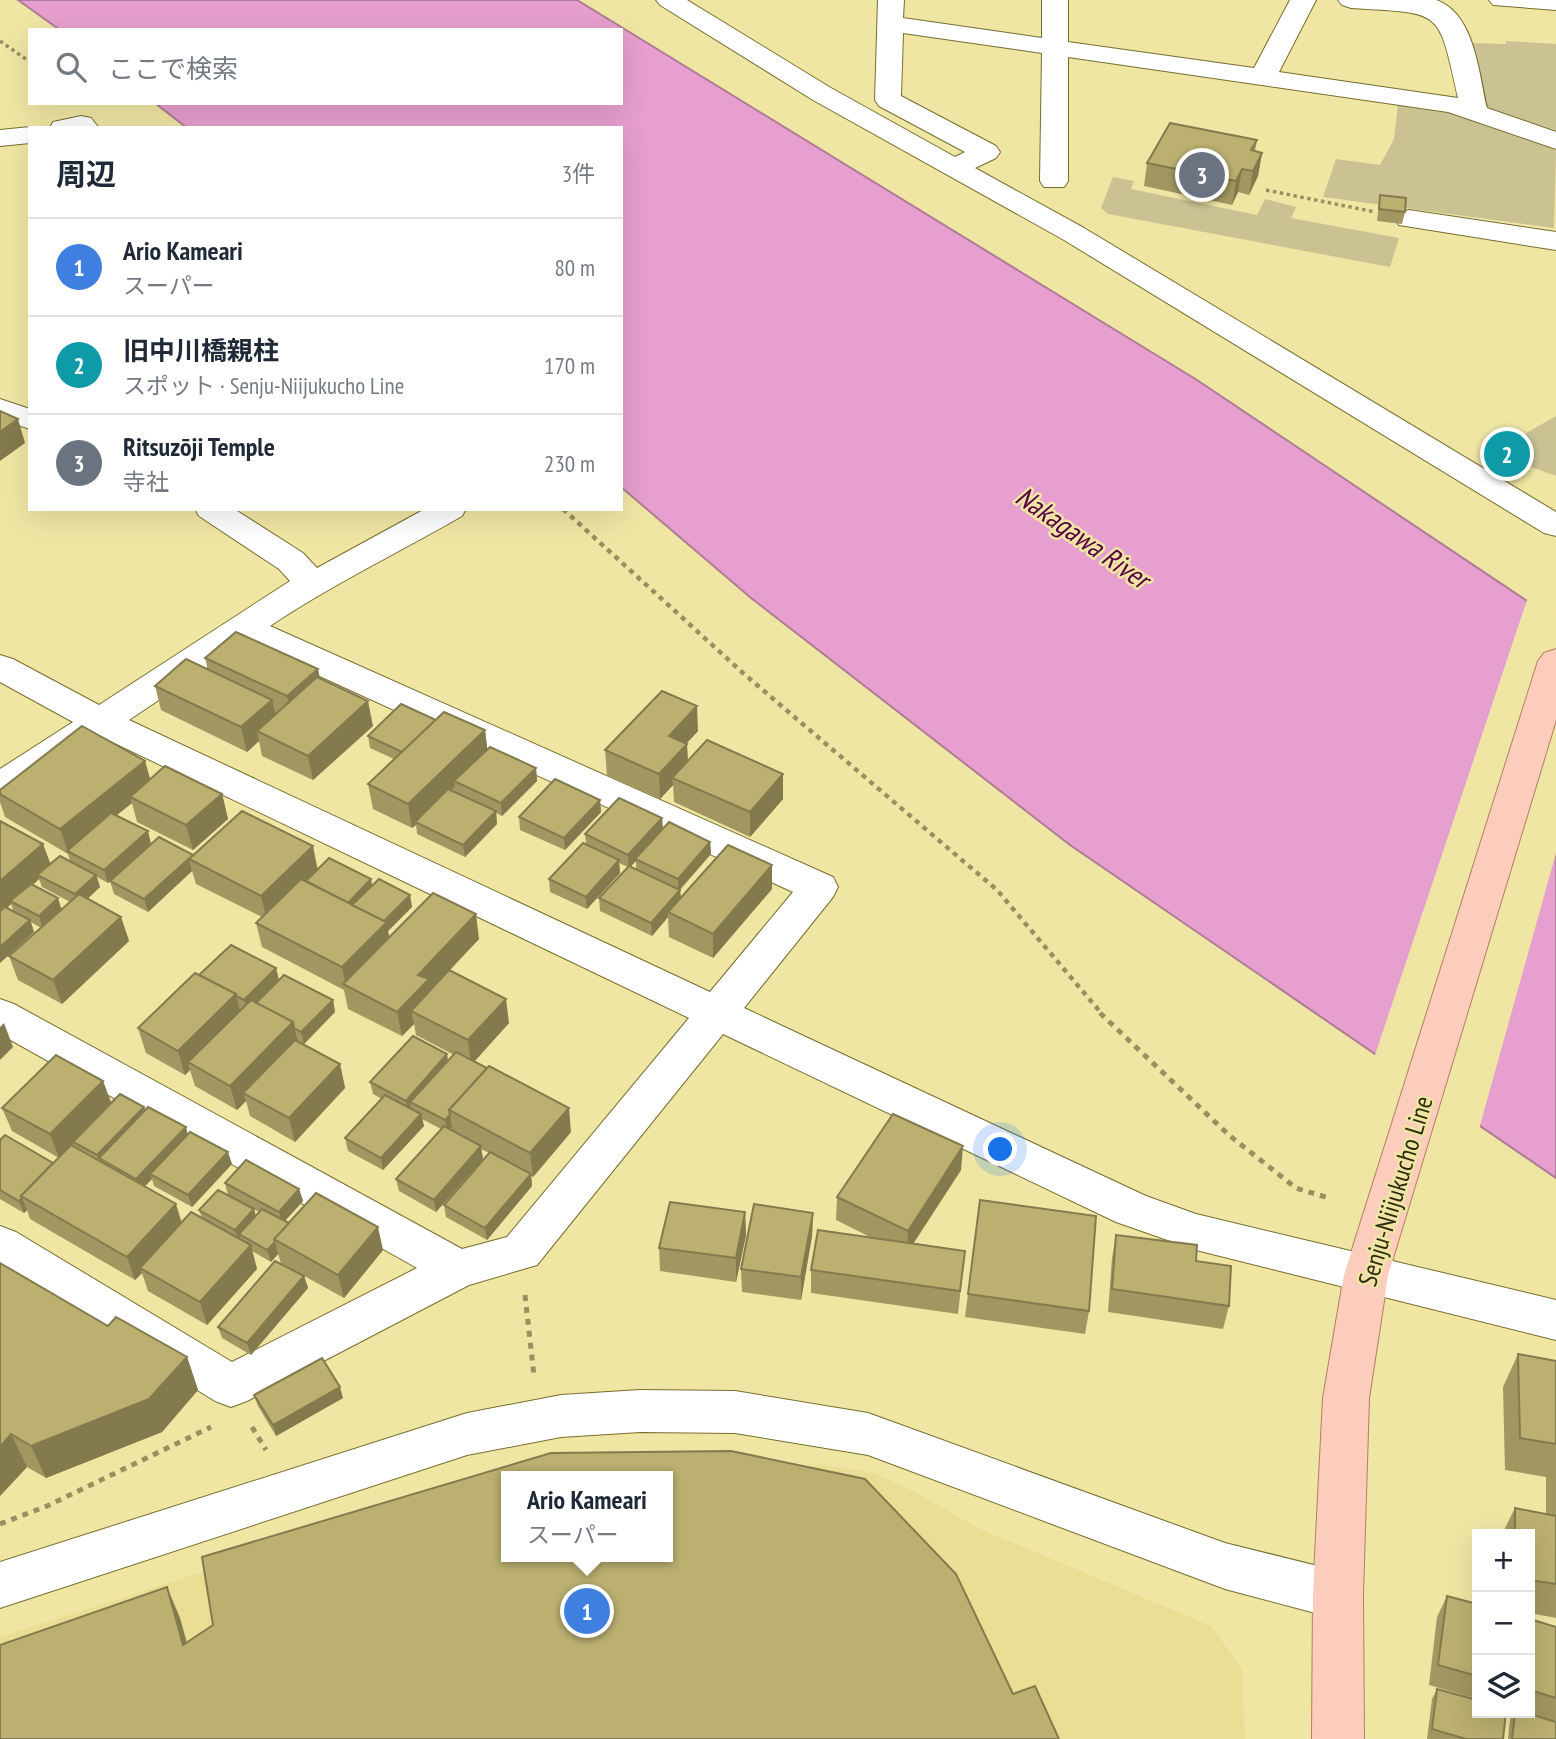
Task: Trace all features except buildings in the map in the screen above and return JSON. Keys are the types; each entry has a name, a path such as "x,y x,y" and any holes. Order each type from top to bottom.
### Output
{"main road":[{"name":"Senju-Niijukucho Line","path":"1338,1739 1338,1595 1346,1398 1366,1275 1406,1154 1556,661"}],"street":[{"path":"670,0 822,94 956,167 1556,526"},
{"path":"1054,181 1055,0"},
{"path":"1263,77 1303,0"},
{"path":"1351,0 1421,3 1446,19 1457,37 1474,111"},
{"path":"1502,0 1556,2"},
{"path":"956,167 985,152 888,100 891,12 1054,47 1474,111 1556,141"},
{"path":"0,138 28,135"},
{"path":"0,156 28,159"},
{"path":"1409,219 1556,240"},
{"path":"0,408 28,419"},
{"path":"214,511 291,561 311,583"},
{"path":"0,788 311,583 341,571 446,511"},
{"path":"0,1245 237,1399 458,1269 521,1252 819,887 244,628"},
{"path":"0,667 102,722 1131,1209 1196,1232 1556,1320"},
{"path":"0,1015 458,1269"},
{"path":"0,1585 467,1434 561,1416 640,1411 736,1412 868,1434 1225,1566 1338,1595"}],"path":[{"path":"0,41 28,61"},
{"path":"1266,190 1409,219"},
{"path":"565,511 743,673 997,890 1091,1004 1230,1136 1296,1188 1329,1198"},
{"path":"521,1252 535,1382"},
{"path":"0,1524 47,1506 237,1399 268,1454"}],"shaded area":[{"path":"1506,41 1556,44 1556,134 1485,108 1470,43 1506,44"},
{"path":"1398,104 1479,120 1556,151 1554,228 1323,197 1336,159 1380,165 1394,139"},
{"path":"1113,177 1134,181 1131,189 1257,215 1265,199 1296,207 1291,218 1399,238 1390,267 1108,214 1101,208"},
{"path":"1556,416 1556,476 1500,456 1502,447"},
{"path":"824,1465 874,1473 915,1492 980,1529 1211,1626 1242,1669 1245,1739 0,1739 0,1637 439,1496 501,1552 501,1562 673,1562 673,1476"}],"water":[{"path":"18,0 577,0 623,28 57,28"},
{"name":"Nakagawa River","path":"623,28 1197,380 1542,611 1556,616 1556,1178 1070,845 751,598 623,489 623,126 184,126 158,105 623,105"}],"pier":[{"path":"1528,597 1556,612 1556,853 1479,1129 1374,1058"}],"place":[{"name":"Ritsuzōji Temple","path":"1202,175"},
{"name":"旧中川橋親柱","path":"1507,454"},
{"name":"Ario Kameari","path":"587,1611"}]}
